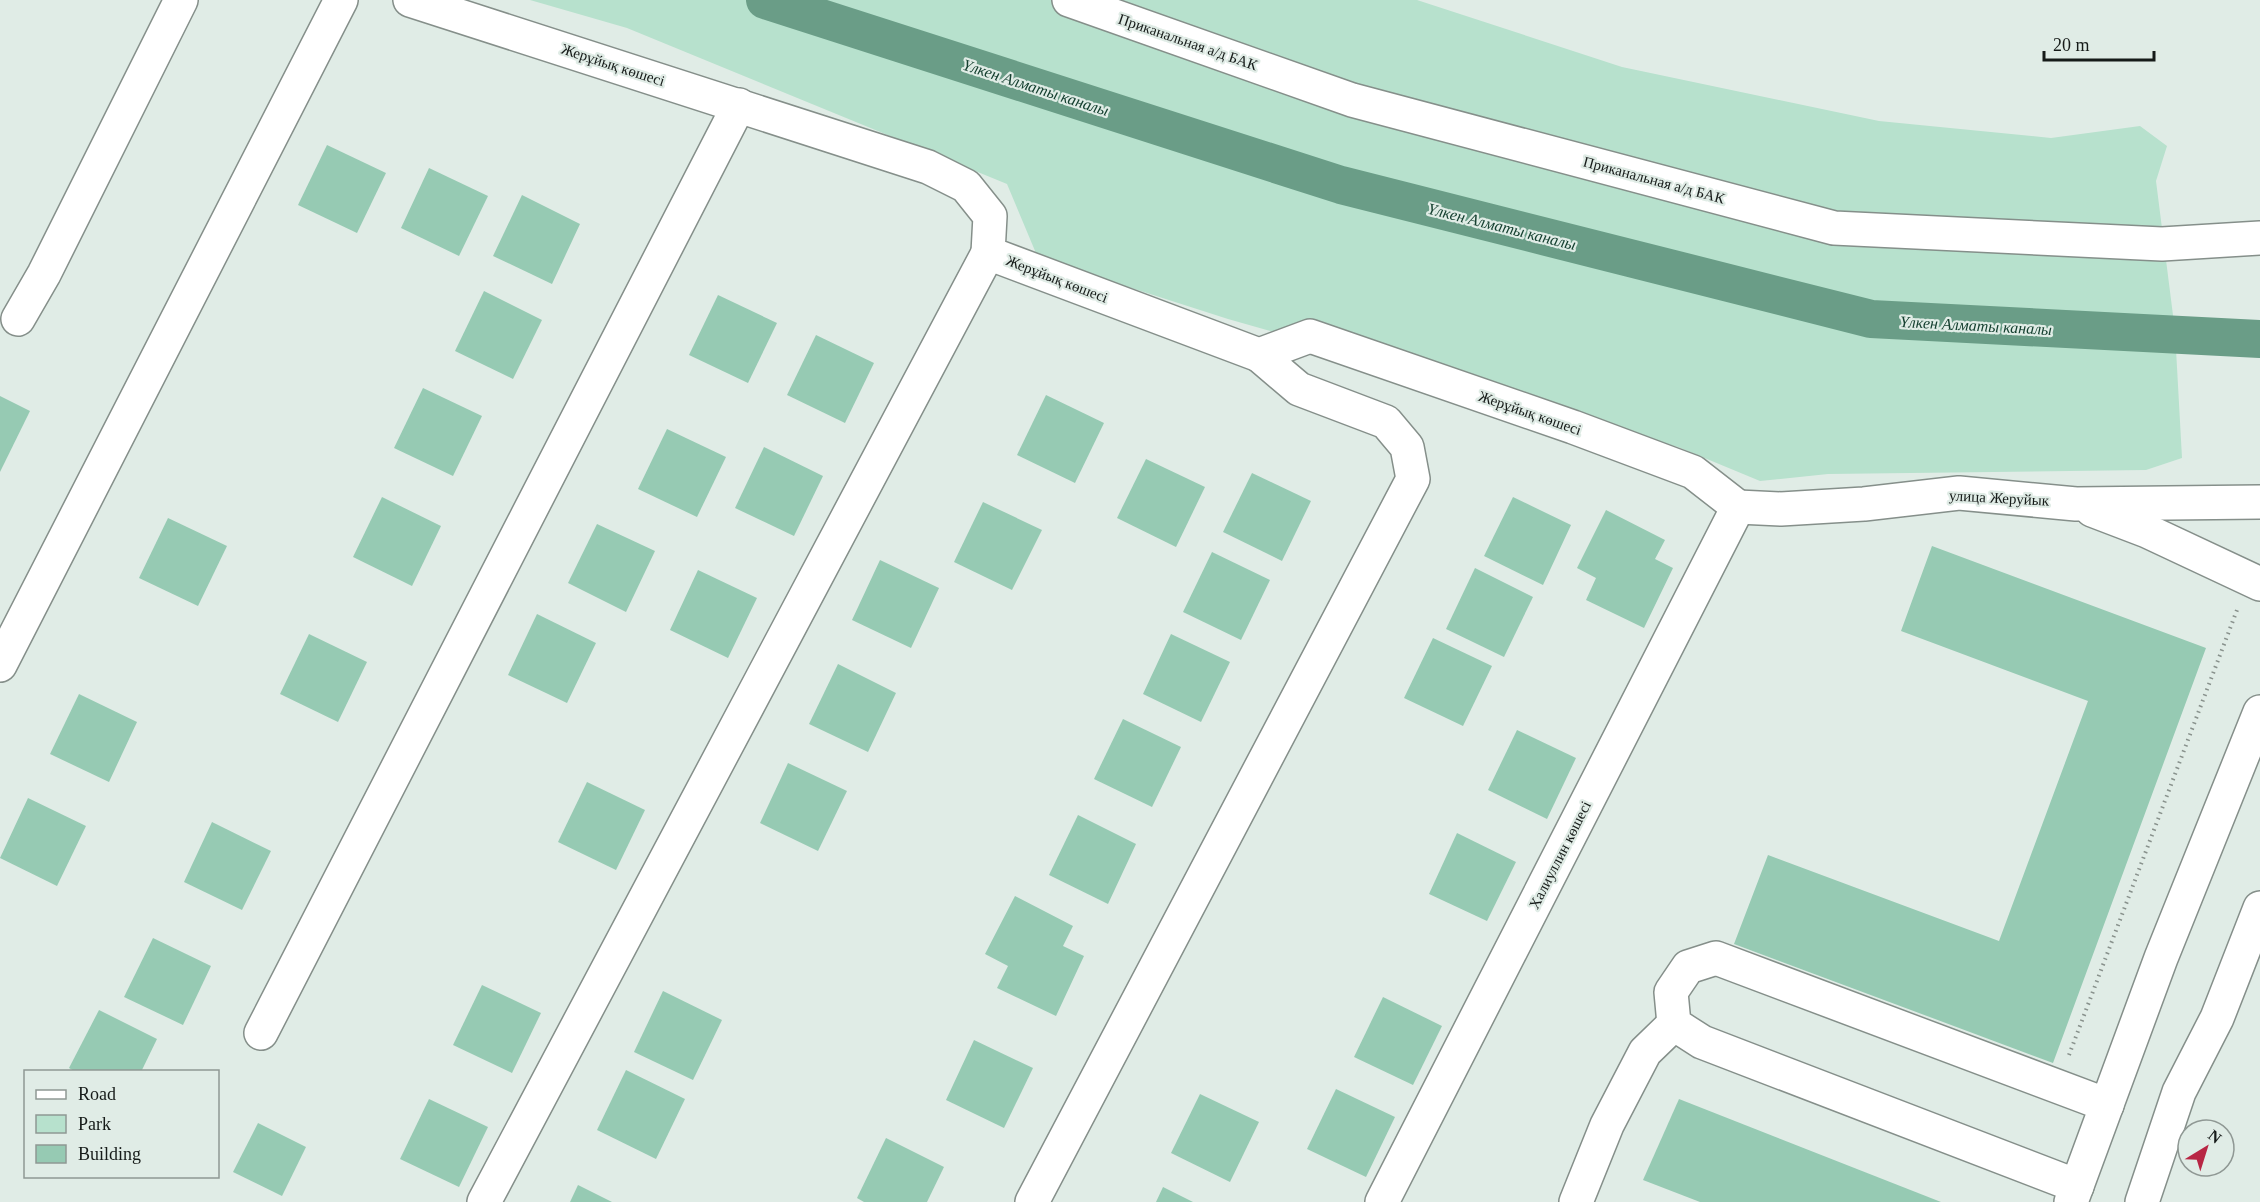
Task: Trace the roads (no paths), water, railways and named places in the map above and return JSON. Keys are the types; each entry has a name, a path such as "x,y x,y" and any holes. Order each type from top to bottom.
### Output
{"street":[{"path":"18,319 44,274 181,0"},
{"path":"0,665 341,0"},
{"name":"Жерұйық көшесі","path":"410,0 928,167 966,186 990,216 988,253 1259,355 1310,336 1562,423 1693,472 1738,507"},
{"name":"Приканальная а/д БАК","path":"1069,0 1352,100 1834,228 2162,244 2260,238"},
{"path":"261,1033 739,105"},
{"path":"484,1202 988,253"},
{"path":"1032,1202 1413,479 1407,447 1386,422 1299,389 1259,355"},
{"name":"улица Жеруйык","path":"1738,507 1781,509 1864,504 1959,493 2076,504 2260,502"},
{"path":"2076,504 2147,531 2254,581"},
{"name":"Халиуллин көшесі","path":"1382,1202 1738,507"},
{"path":"1674,1024 1702,1042 2074,1194 2161,958 2260,712"},
{"path":"2142,1202 2179,1092 2217,1018 2260,908"},
{"path":"1674,1024 1671,992 1688,967 1716,958 2107,1105"},
{"path":"1576,1202 1606,1125 1645,1052 1674,1024"}],"waterway":[{"name":"Үлкен Алматы каналы","path":"765,0 1341,185 1871,319 2260,339"}]}
